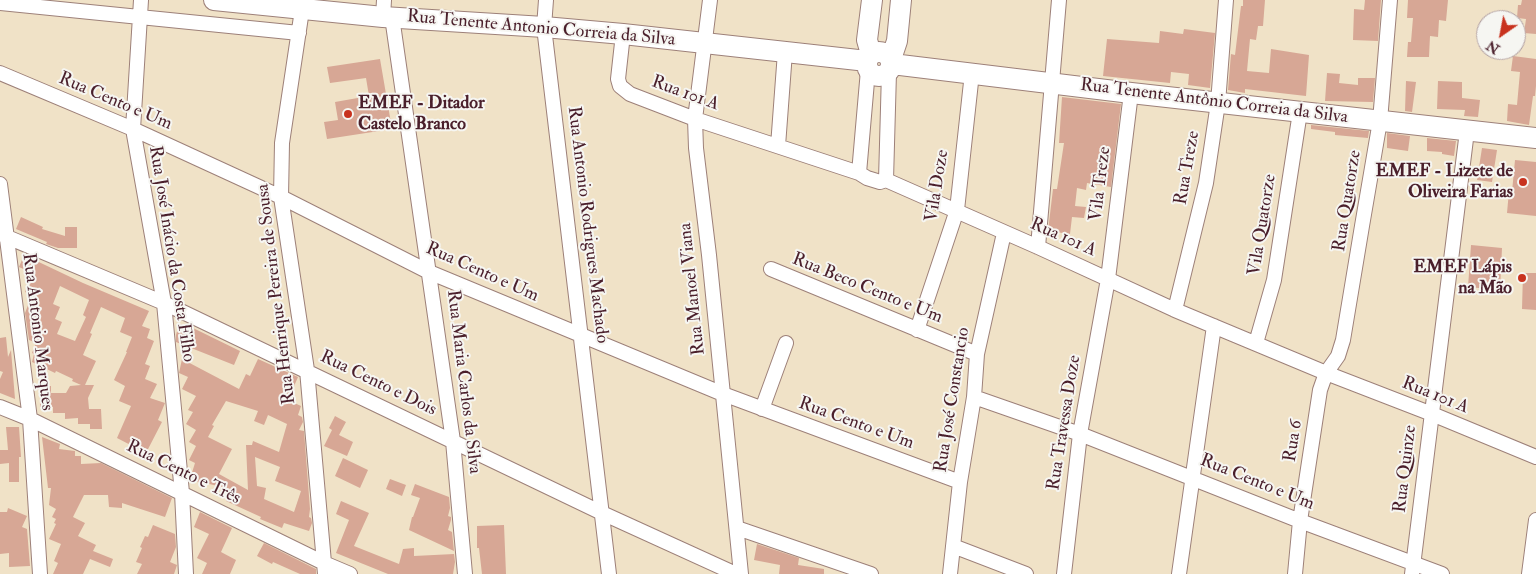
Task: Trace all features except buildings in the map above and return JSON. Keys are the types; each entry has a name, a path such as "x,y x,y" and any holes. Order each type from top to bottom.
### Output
{"main road":[{"name":"Rua Tenente Antonio Correia da Silva","path":"215,0 302,10 386,11 623,34 869,62 874,52 882,51 886,53 891,65"},
{"path":"869,62 867,40 872,0"},
{"path":"891,65 901,0"},
{"name":"Rua Tenente Antônio Correia da Silva","path":"891,65 1536,138"}],"street":[{"name":"Rua José Inácio da Costa Filho","path":"141,0 133,129 164,303 182,493 186,574"},
{"name":"Rua Antonio Rodrigues Machado","path":"546,0 544,27 609,574"},
{"name":"Rua Manoel Viana","path":"710,0 695,119 696,148 741,574"},
{"path":"1038,247 1059,0"},
{"name":"Rua Treze","path":"1175,310 1206,183 1218,103 1226,0"},
{"name":"Rua Quatorze","path":"1326,373 1338,356 1343,340 1380,121 1390,0"},
{"path":"0,3 300,33"},
{"name":"Rua Henrique Pereira de Sousa","path":"302,10 282,143 281,197 307,370 324,568"},
{"name":"Rua Maria Carlos da Silva","path":"386,11 429,272 453,441 465,574"},
{"name":"Rua 101 A","path":"623,34 618,80 623,90 695,119 859,173 867,178 880,182 886,180 957,210 1175,310 1536,458"},
{"path":"778,146 785,52"},
{"path":"859,173 869,62"},
{"path":"886,180 891,65"},
{"name":"Rua Cento e Um","path":"0,73 133,129 281,197 429,272 723,394 960,482"},
{"name":"Vila Doze","path":"917,330 957,210 972,73"},
{"name":"Vila Treze","path":"1108,279 1131,93"},
{"name":"Vila Quatorze","path":"1256,343 1274,280 1300,112"},
{"name":"Rua Quinze","path":"1413,568 1467,131"},
{"name":"Rua Antonio Marques","path":"0,184 3,235 30,419 40,574"},
{"name":"Rua José Constancio","path":"950,574 960,482 974,396 977,354 1004,233"},
{"name":"Rua Cento e Dois","path":"3,235 164,303 736,574"},
{"name":"Rua Beco Cento e Um","path":"771,269 977,354"},
{"name":"Rua Travessa Doze","path":"1064,574 1080,434 1108,279"},
{"path":"1180,574 1214,326"},
{"path":"762,409 786,343"},
{"name":"Rua 6","path":"1295,574 1300,521 1320,390 1326,373"},
{"name":"Rua Cento e Um","path":"974,396 1080,434 1193,478 1413,568 1442,574"},
{"name":"Rua Cento e Três","path":"0,407 30,419 182,493 324,568 350,574"},
{"path":"1529,574 1536,520"},
{"path":"737,528 871,574"},
{"path":"953,546 1026,574"}],"place":[{"name":"EMEF - Ditador Castelo Branco","path":"348,114"},
{"name":"EMEF - Lizete de Oliveira Farias","path":"1523,182"},
{"name":"EMEF Lápis na Mão","path":"1522,278"}]}
